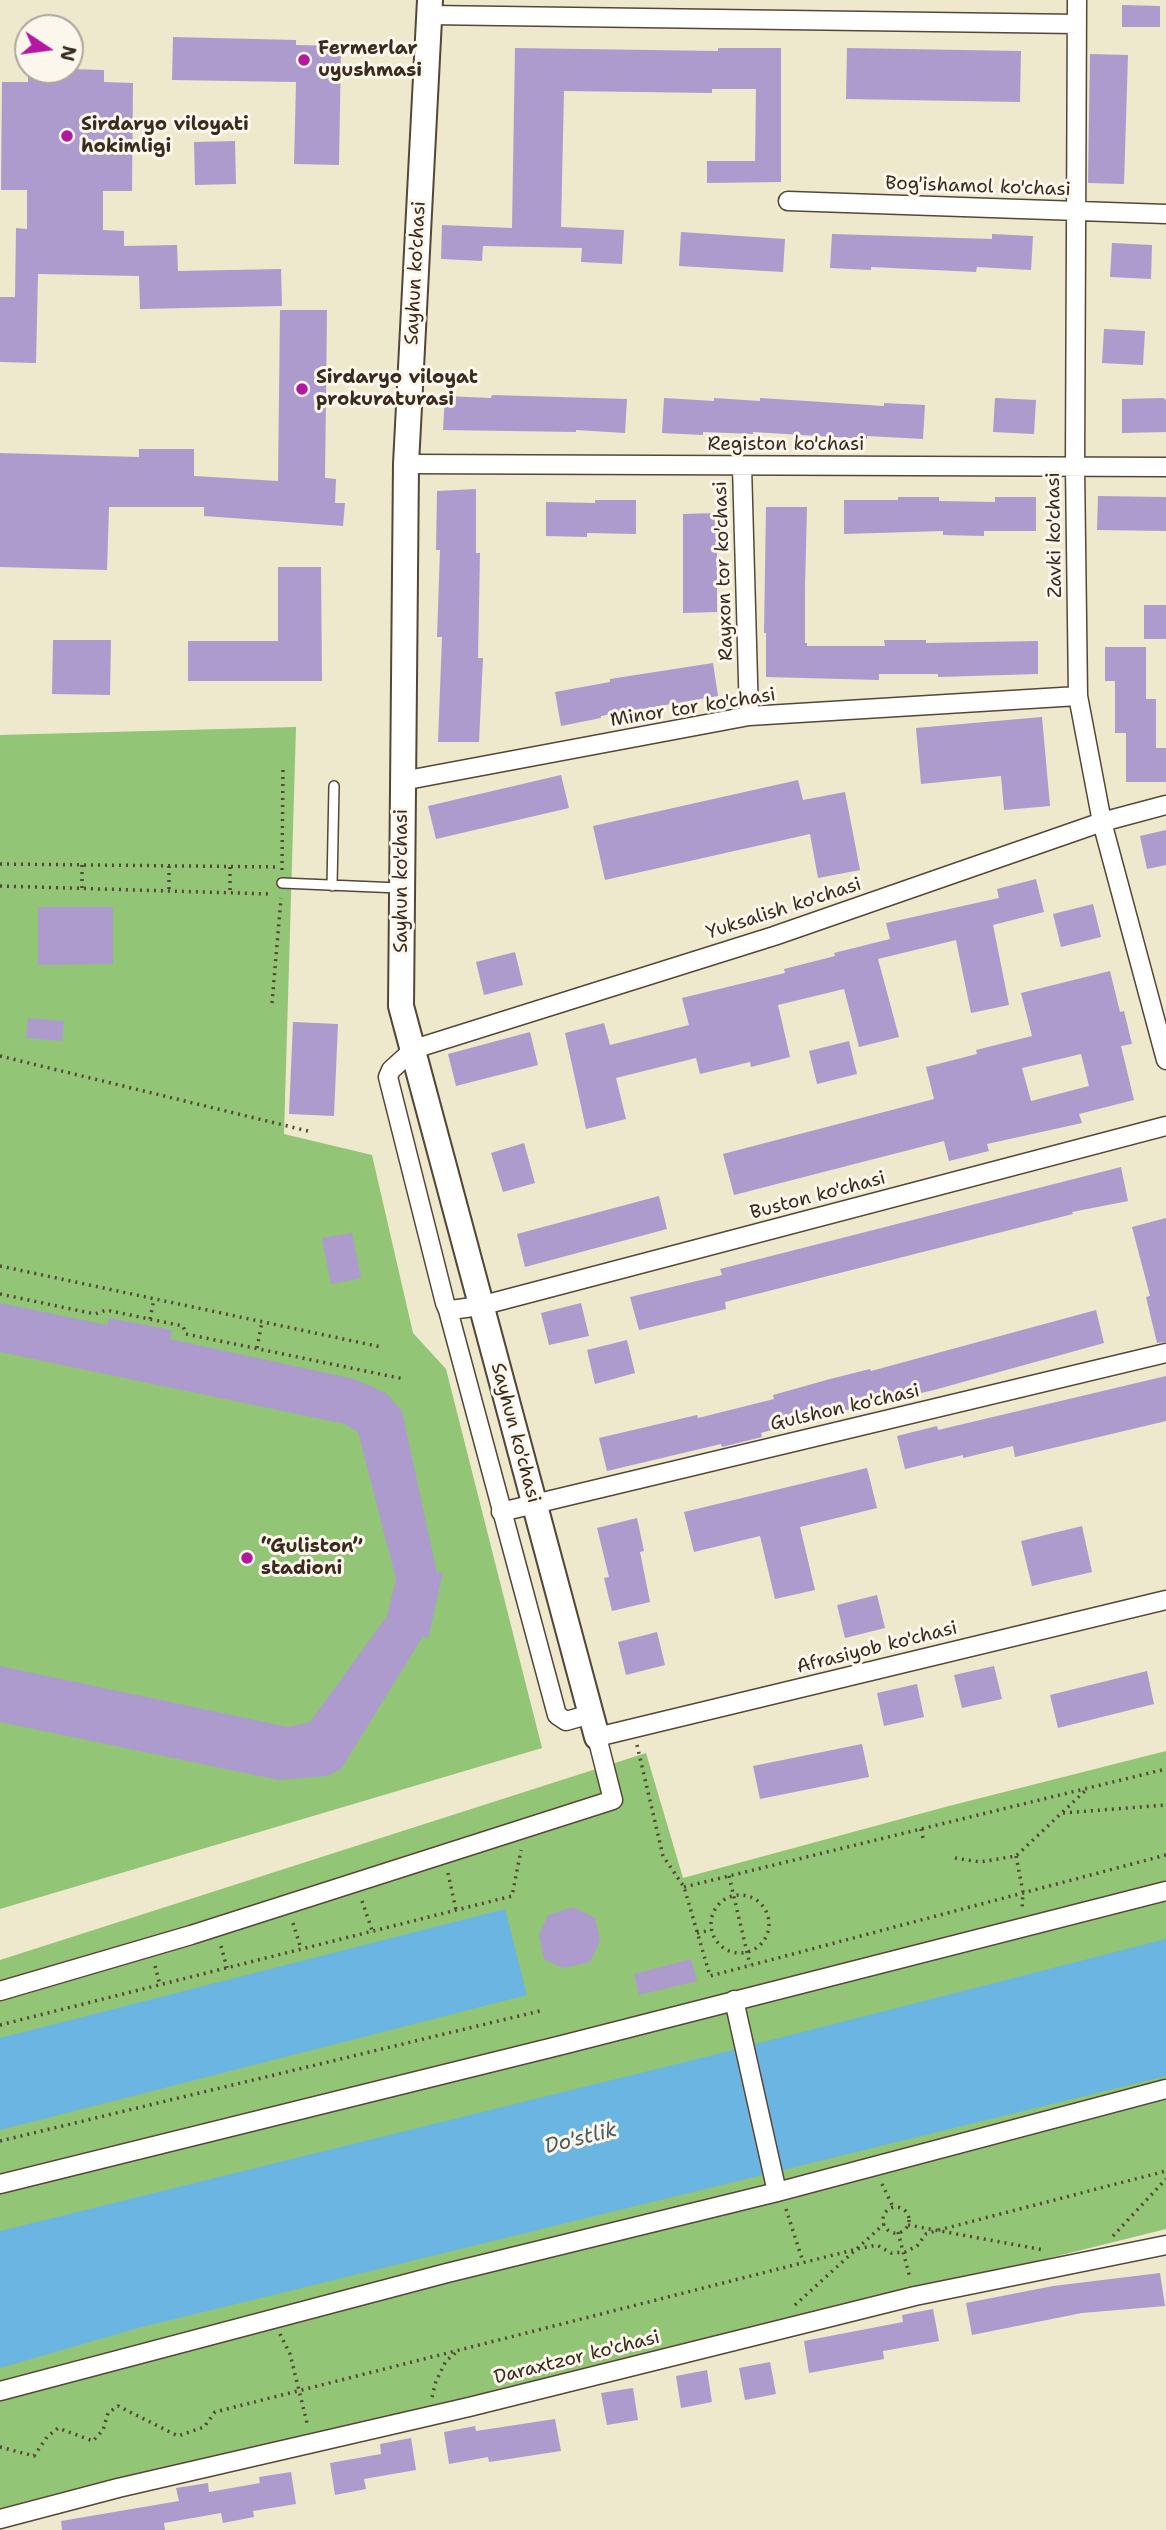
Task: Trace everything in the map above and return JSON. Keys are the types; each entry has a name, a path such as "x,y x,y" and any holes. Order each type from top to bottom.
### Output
{"street":[{"name":"Zavki ko'chasi","path":"1077,0 1075,467 1078,696 1102,822 1166,1060"},
{"path":"430,7 1077,24"},
{"name":"Sayhun ko'chasi","path":"430,7 405,464 401,1006 594,1726"},
{"name":"Bog'ishamol ko'chasi","path":"788,201 1166,214"},
{"name":"Registon ko'chasi","path":"405,464 1166,467"},
{"name":"Rayxon tor ko'chasi","path":"742,466 749,716"},
{"name":"Minor tor ko'chasi","path":"402,781 749,716 1078,696"},
{"name":"Yuksalish ko'chasi","path":"414,1049 774,936 1102,822 1166,805"},
{"name":"Afrasiyob ko'chasi","path":"414,1049 391,1070 389,1085 557,1715 566,1721 594,1726 634,1728 1166,1600"},
{"name":"Buston ko'chasi","path":"448,1310 480,1306 1166,1126"},
{"name":"Gulshon ko'chasi","path":"501,1512 1166,1353"},
{"path":"0,1991 287,1905 613,1800 594,1726"},
{"path":"0,2184 1166,1891"},
{"path":"734,2000 777,2192"},
{"path":"0,2390 447,2273 777,2192 1166,2089"},
{"name":"Daraxtzor ko'chasi","path":"0,2519 118,2488 915,2296 1166,2245"}],"lane":[{"path":"332,886 334,786"},
{"path":"282,883 402,889"}],"path":[{"path":"0,864 282,867"},
{"path":"82,865 82,888"},
{"path":"169,866 169,891"},
{"path":"230,867 230,892"},
{"path":"0,886 282,894"},
{"path":"0,1056 309,1131"},
{"path":"0,1266 381,1347"},
{"path":"0,1294 95,1314 106,1310 150,1319 183,1326 186,1334 404,1378"},
{"path":"150,1319 154,1299"},
{"path":"257,1348 262,1322"},
{"path":"634,1728 663,1856 684,1887 710,1976 1166,1855"},
{"path":"684,1887 1166,1769"},
{"path":"955,1858 980,1862 1016,1856 1088,1788"},
{"path":"1062,1813 1166,1805"},
{"path":"0,2025 512,1896 524,1829"},
{"path":"920,1829 924,1842"},
{"path":"444,1854 456,1910"},
{"path":"1016,1856 1023,1892 1021,1909 1027,1927"},
{"path":"729,1876 750,1965"},
{"path":"356,1882 372,1931"},
{"path":"743,1895 760,1903 768,1920 765,1939 759,1947 747,1952 730,1952 715,1940 711,1930 713,1912 725,1899 734,1896 743,1895"},
{"path":"287,1905 301,1950"},
{"path":"698,1933 711,1930"},
{"path":"0,2141 544,2010"},
{"path":"873,2166 893,2207"},
{"path":"0,2446 34,2456 47,2437 58,2428 93,2441 103,2430 108,2413 118,2406 178,2436 204,2427 215,2412 857,2249 877,2245 891,2253 903,2252 917,2246 926,2234 935,2231 1166,2171"},
{"path":"1114,2236 1166,2179"},
{"path":"777,2192 789,2215 803,2262"},
{"path":"794,2305 884,2224 886,2212 893,2207 905,2210 909,2217 908,2225"},
{"path":"884,2224 890,2231 898,2232 908,2225 1056,2252"},
{"path":"898,2232 915,2296"},
{"path":"273,2320 290,2354 312,2443"},
{"path":"431,2402 436,2381 446,2361 460,2349"}],"green space":[{"name":"“Guliston” stadioni","path":"296,727 284,1134 372,1155 413,1333 446,1369 542,1748 0,1909 0,735"},
{"path":"1166,1751 1166,2229 0,2519 0,1960 646,1753 683,1878"}],"water":[{"path":"505,1909 527,1995 0,2130 0,2038"},
{"name":"Do'stlik","path":"1166,1939 1166,2076 138,2328 0,2368 0,2231 697,2059"}],"building":[{"path":"1122,5 1160,6 1160,27 1122,27"},
{"path":"173,37 296,40 296,45 341,46 339,165 294,164 296,82 172,80"},
{"path":"515,48 718,51 718,48 781,48 781,182 707,183 707,161 755,161 756,89 712,89 712,93 564,91 561,227 624,230 622,264 581,262 582,248 483,246 482,261 441,259 442,225 512,228"},
{"path":"847,48 1021,51 1020,102 846,99"},
{"path":"1090,54 1128,55 1124,184 1088,183"},
{"path":"84,69 104,70 104,82 133,83 132,191 103,191 103,230 124,231 124,246 177,245 178,271 281,269 282,306 140,309 139,276 38,274 36,363 0,362 0,297 15,297 16,228 27,229 27,190 1,190 2,82 84,84"},
{"path":"235,141 236,184 195,185 194,142"},
{"path":"681,232 785,239 783,272 679,266"},
{"path":"832,234 992,239 992,234 1033,236 1031,270 977,267 976,272 871,267 871,270 830,268"},
{"path":"1112,243 1152,245 1151,279 1110,277"},
{"path":"280,310 327,310 325,478 336,479 335,503 345,503 343,526 204,516 204,507 109,507 107,570 0,567 0,453 139,457 139,449 194,449 194,476 278,481"},
{"path":"1104,329 1145,331 1143,365 1102,363"},
{"path":"492,395 627,399 625,433 576,430 443,430 445,396 491,398"},
{"path":"664,398 760,401 760,398 884,406 884,403 925,405 923,439 867,436 867,439 753,432 703,432 703,435 662,433"},
{"path":"995,398 1036,400 1034,434 993,432"},
{"path":"1122,399 1166,400 1166,432 1122,433"},
{"path":"476,489 476,553 480,553 478,658 483,658 479,742 438,742 442,637 437,637 440,550 436,550 437,491"},
{"path":"1098,496 1166,497 1166,531 1097,530"},
{"path":"898,497 939,497 939,501 995,502 995,497 1036,497 1036,531 984,531 984,536 943,535 943,531 844,534 844,500 898,500"},
{"path":"595,500 636,500 636,534 546,536 546,502 595,503"},
{"path":"766,507 807,507 807,646 885,646 884,640 926,640 926,643 1038,641 1038,674 938,677 938,674 879,674 879,680 766,677"},
{"path":"717,513 717,612 683,613 683,514"},
{"path":"278,567 321,567 322,681 188,681 188,641 278,641"},
{"path":"1144,605 1166,605 1166,639 1144,639"},
{"path":"53,640 111,640 110,695 52,694"},
{"path":"1105,647 1146,647 1146,699 1156,699 1156,748 1166,748 1166,782 1126,782 1126,733 1115,733 1115,681 1105,681"},
{"path":"713,663 718,696 601,716 561,726 555,692 610,682 610,679"},
{"path":"1042,717 1050,806 1004,810 1001,776 921,784 916,728"},
{"path":"561,775 569,808 436,839 428,806"},
{"path":"798,780 803,800 845,792 860,870 818,878 810,834 605,880 593,826"},
{"path":"1166,830 1166,865 1147,869 1140,836"},
{"path":"1036,879 1044,912 993,925 1009,1005 971,1013 956,940 878,959 899,1037 859,1047 844,989 778,1005 790,1057 751,1067 750,1062 700,1074 696,1058 616,1078 626,1119 586,1129 565,1033 604,1023 610,1045 689,1025 682,998 785,973 784,969 890,939 886,923 999,898 997,889"},
{"path":"1093,904 1101,937 1061,947 1053,914"},
{"path":"38,907 113,907 113,964 38,965"},
{"path":"515,952 523,985 484,995 476,962"},
{"path":"1110,971 1120,1012 1124,1011 1132,1044 1121,1046 1134,1100 1079,1114 1082,1123 987,1144 989,1151 949,1161 944,1141 734,1195 723,1154 934,1099 926,1067 977,1054 976,1050 1032,1036 1021,993","holes":["1081,1054 1089,1086 1031,1101 1022,1068"]},
{"path":"28,1018 64,1021 62,1041 26,1038"},
{"path":"293,1022 338,1024 334,1116 289,1114"},
{"path":"530,1032 538,1065 456,1086 448,1054"},
{"path":"849,1041 857,1074 817,1084 809,1051"},
{"path":"524,1143 535,1183 503,1192 491,1153"},
{"path":"1121,1167 1128,1201 1072,1212 1073,1214 725,1302 726,1309 639,1330 630,1297 722,1275 720,1269"},
{"path":"659,1196 667,1229 525,1267 517,1234"},
{"path":"1166,1218 1166,1342 1157,1343 1146,1297 1150,1296 1132,1227"},
{"path":"352,1233 361,1278 331,1284 322,1238"},
{"path":"0,1303 107,1325 109,1318 172,1330 170,1339 354,1379 386,1393 402,1411 437,1573 443,1572 428,1639 423,1636 341,1769 327,1776 279,1780 0,1722 0,1666 288,1727 310,1722 387,1616 396,1579 358,1432 345,1424 0,1352"},
{"path":"581,1303 589,1336 549,1345 541,1313"},
{"path":"1096,1310 1104,1343 934,1390 820,1416 761,1433 762,1437 607,1471 599,1438 774,1399 773,1395 830,1379 870,1369 871,1371"},
{"path":"627,1340 635,1373 595,1384 587,1350"},
{"path":"1166,1376 1166,1421 1015,1457 1013,1446 905,1469 897,1436 937,1426 938,1430"},
{"path":"867,1468 877,1508 800,1527 815,1590 775,1599 760,1536 694,1552 684,1512"},
{"path":"637,1518 644,1551 640,1552 650,1602 612,1611 604,1578 609,1577 597,1528"},
{"path":"1082,1526 1092,1572 1032,1586 1021,1541"},
{"path":"877,1595 885,1628 845,1638 837,1605"},
{"path":"657,1632 665,1665 626,1675 618,1642"},
{"path":"994,1666 1002,1699 962,1708 954,1675"},
{"path":"1147,1671 1154,1704 1058,1728 1050,1695"},
{"path":"917,1684 924,1717 884,1726 877,1693"},
{"path":"862,1744 869,1777 760,1799 753,1766"},
{"path":"573,1907 595,1918 600,1941 590,1962 563,1968 544,1959 539,1935 548,1915"},
{"path":"691,1959 697,1981 639,1995 634,1974"},
{"path":"1160,2273 1165,2306 1082,2313 972,2335 966,2303 1053,2286"},
{"path":"933,2309 939,2341 883,2351 884,2359 809,2373 804,2341 903,2322 902,2315"},
{"path":"770,2362 776,2394 745,2400 739,2368"},
{"path":"707,2370 712,2402 681,2408 676,2376"},
{"path":"633,2388 638,2420 607,2425 601,2393"},
{"path":"555,2419 561,2451 489,2462 488,2457 449,2464 444,2432 475,2426 476,2431"},
{"path":"411,2438 416,2470 364,2479 366,2489 335,2495 330,2463 381,2454 380,2444"},
{"path":"291,2472 296,2504 253,2511 254,2517 223,2523 221,2513 164,2523 165,2530 62,2530 61,2521 179,2501 176,2488 208,2483 209,2492 260,2483 259,2477"}],"place":[{"name":"Fermerlar uyushmasi","path":"304,60"},
{"name":"Sirdaryo viloyati hokimligi","path":"67,136"},
{"name":"Sirdaryo viloyat prokuraturasi","path":"302,389"},
{"name":"“Guliston” stadioni","path":"247,1558"}]}
